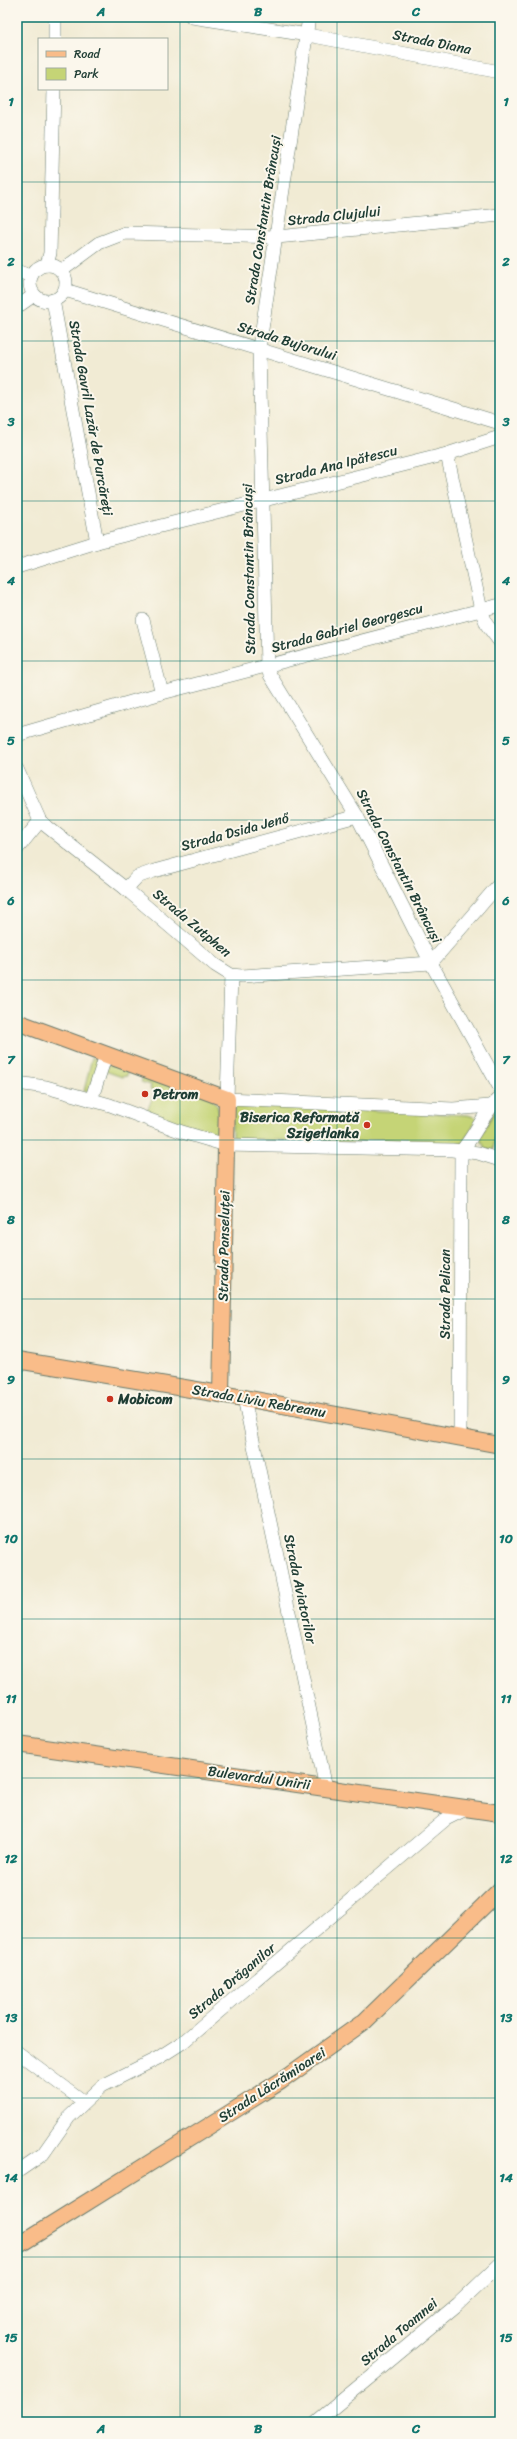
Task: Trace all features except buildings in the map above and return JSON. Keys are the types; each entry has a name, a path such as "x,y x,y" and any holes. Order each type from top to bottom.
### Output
{"main road":[{"path":"17,1022 227,1099"},
{"name":"Strada Panseluței","path":"221,1394 227,1099"},
{"name":"Strada Liviu Rebreanu","path":"17,1360 244,1398 500,1445"},
{"name":"Bulevardul Unirii","path":"17,1744 466,1809 498,1810"},
{"name":"Strada Lăcrămioarei","path":"17,2246 282,2081 345,2037 371,2016 500,1890"}],"street":[{"path":"55,17 55,38"},
{"name":"Strada Diana","path":"192,17 308,35 500,72"},
{"name":"Strada Constantin Brâncuși","path":"309,17 308,35 259,349 268,666 270,675 357,816 431,963 497,1071 500,1088"},
{"path":"47,265 50,253 54,90"},
{"name":"Strada Clujului","path":"61,271 99,243 125,233 277,237 500,215"},
{"path":"47,265 61,271 66,280 65,290 53,300 43,300 34,295 30,286 31,276 38,268 47,265"},
{"path":"17,271 31,276"},
{"name":"Strada Bujorului","path":"65,290 500,424"},
{"path":"17,307 34,295"},
{"name":"Strada Gavril Lazăr de Purcăreți","path":"53,300 97,542"},
{"name":"Strada Ana Ipătescu","path":"17,567 97,542 447,454 500,437"},
{"path":"447,454 481,610 487,624 500,642"},
{"name":"Strada Gabriel Georgescu","path":"17,735 162,693 500,605"},
{"path":"143,620 162,693"},
{"name":"Strada Zutphen","path":"17,769 40,821 126,890 215,965 231,975 242,976 431,963"},
{"name":"Strada Dsida Jenő","path":"126,890 137,877 154,871 357,816"},
{"path":"17,850 40,821"},
{"path":"431,963 500,883"},
{"path":"231,975 227,1099 453,1109 495,1102"},
{"path":"91,1100 106,1055"},
{"path":"17,1083 46,1087 91,1100 226,1144 461,1151 500,1160"},
{"path":"461,1151 472,1140 495,1102"},
{"name":"Strada Pelican","path":"460,1438 461,1151"},
{"name":"Strada Aviatorilor","path":"244,1398 326,1788"},
{"name":"Strada Drăganilor","path":"17,2172 43,2154 69,2117 83,2101 102,2086 158,2058 207,2024 446,1819 466,1809"},
{"path":"17,2052 83,2101"},
{"name":"Strada Toamnei","path":"316,2422 458,2304 500,2264"}],"green space":[{"path":"92,1057 100,1062 89,1092 84,1091"},
{"path":"109,1064 127,1071 127,1076 122,1077 105,1071"},
{"path":"143,1076 207,1093 217,1105 220,1117 218,1139 146,1114 155,1091 150,1089 151,1085 141,1082"},
{"path":"232,1104 468,1115 477,1118 462,1145 232,1139"},
{"path":"495,1110 499,1111 493,1150 486,1150 480,1138"}],"place":[{"name":"Petrom","path":"145,1094"},
{"name":"Biserica Reformată Szigetlanka","path":"367,1125"},
{"name":"Mobicom","path":"110,1399"}]}
